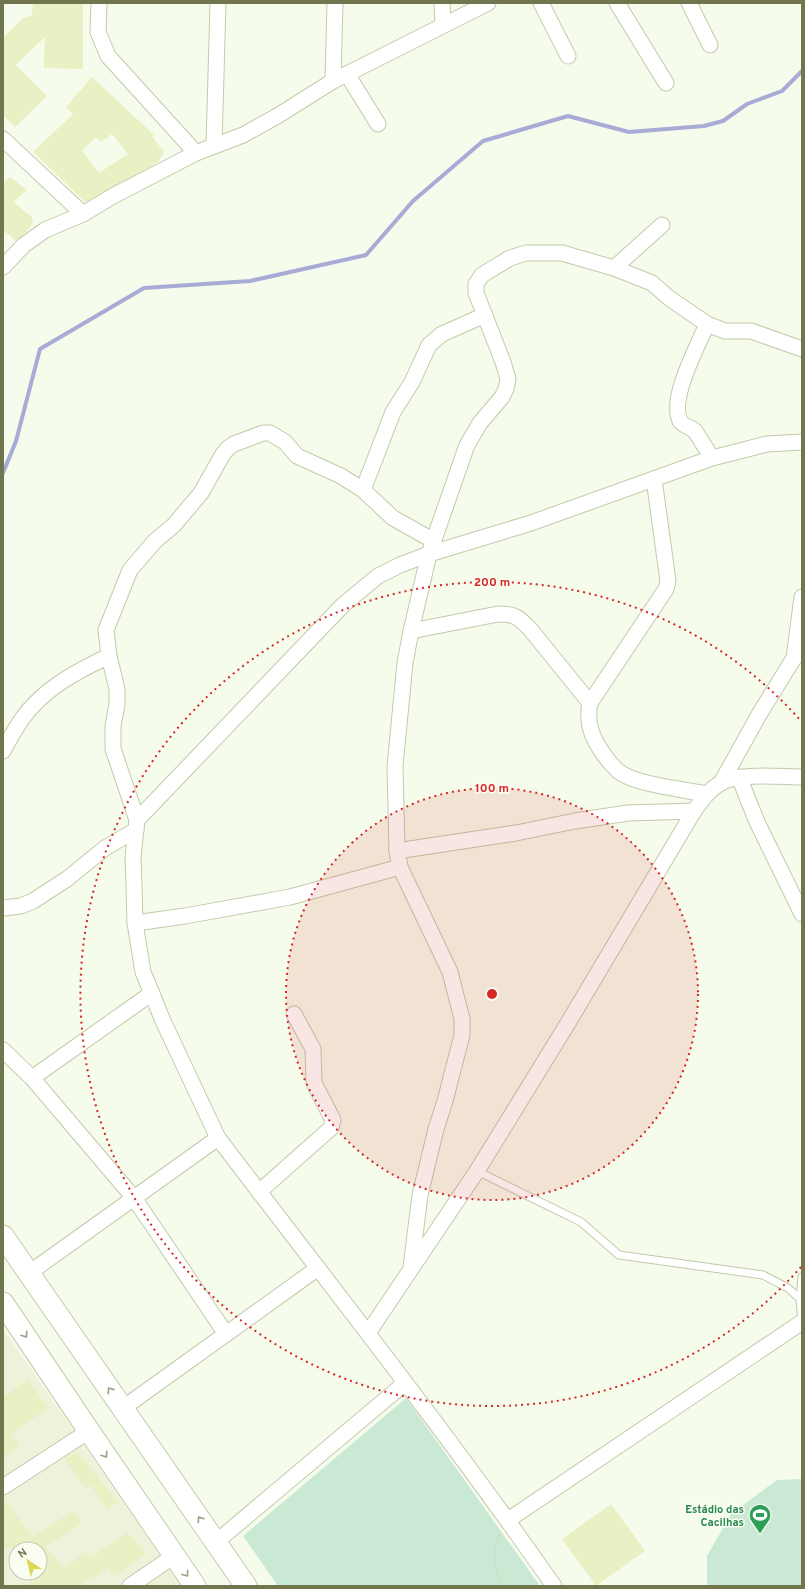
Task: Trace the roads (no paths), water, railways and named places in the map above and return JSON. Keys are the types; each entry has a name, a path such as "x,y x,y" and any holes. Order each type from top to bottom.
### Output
{"main road":[{"path":"3,1236 246,1586"},
{"path":"3,1303 88,1431 195,1586"}],"street":[{"path":"99,3 98,32 108,56 196,153"},
{"path":"214,146 218,3"},
{"path":"333,81 335,3"},
{"path":"442,3 443,25"},
{"path":"3,267 24,245 45,230 83,214 113,196 196,153 243,135 279,115 333,81 488,3"},
{"path":"541,3 568,56"},
{"path":"617,3 666,83"},
{"path":"689,3 710,45"},
{"path":"347,74 378,124"},
{"path":"3,139 83,214"},
{"path":"614,268 662,225"},
{"path":"411,1266 420,1195 436,1129 445,1101 462,1035 462,1019 450,972 400,867 397,851 395,766 405,663 432,547 467,445 480,423 502,397 506,389 508,378 476,293 476,284 482,275 510,258 526,253 562,253 614,268 652,283 669,298 707,324 725,331 750,331 802,349"},
{"path":"363,490 393,412 412,382 429,345 442,334 485,315"},
{"path":"707,324 688,366 683,381 679,395 679,412 680,420 683,424 695,431 712,458"},
{"path":"432,547 392,518 363,490 341,476 296,456 285,442 270,433 263,433 234,444 222,454 200,493 174,525 155,541 130,570 106,630 109,656 116,688 117,704 113,726 113,749 137,825 133,857 135,923 143,972 163,1021 218,1138 368,1333 508,1520 554,1586"},
{"path":"3,908 21,906 33,901 67,879 105,848 137,825 343,605 378,576 432,547 531,523 712,458 767,444 802,442"},
{"path":"654,479 668,581 666,589 590,703 588,711 592,734 605,757 618,771 638,781 706,794"},
{"path":"368,1333 411,1266 477,1171 568,1023 694,811 706,794 721,782 760,713 798,654 802,597"},
{"path":"411,632 498,614 511,614 520,619 530,629 590,703"},
{"path":"3,751 22,718 49,691 84,668 109,656"},
{"path":"721,782 739,777 802,777"},
{"path":"739,777 757,822 802,914"},
{"path":"397,851 516,834 575,821 628,813 694,811"},
{"path":"135,923 185,916 290,897 400,867"},
{"path":"32,1078 152,993"},
{"path":"259,1192 331,1128 333,1120 314,1083 313,1049 294,1014"},
{"path":"3,1050 32,1078 134,1198 226,1334"},
{"path":"29,1273 218,1138"},
{"path":"123,1408 318,1268"},
{"path":"508,1520 802,1322"},
{"path":"215,1543 405,1383"},
{"path":"3,1487 88,1431"},
{"path":"130,1586 174,1556"}],"lane":[{"path":"477,1171 581,1222 619,1255 763,1275 788,1288 800,1299"},
{"path":"802,1278 800,1299 802,1322"}],"waterway":[{"path":"3,473 16,441 40,349 144,288 250,281 366,255 413,201 483,141 568,116 629,132 704,126 723,121 747,104 782,91 802,71"}],"place":[{"name":"Estádio das Cacilhas","path":"760,1534"}]}
